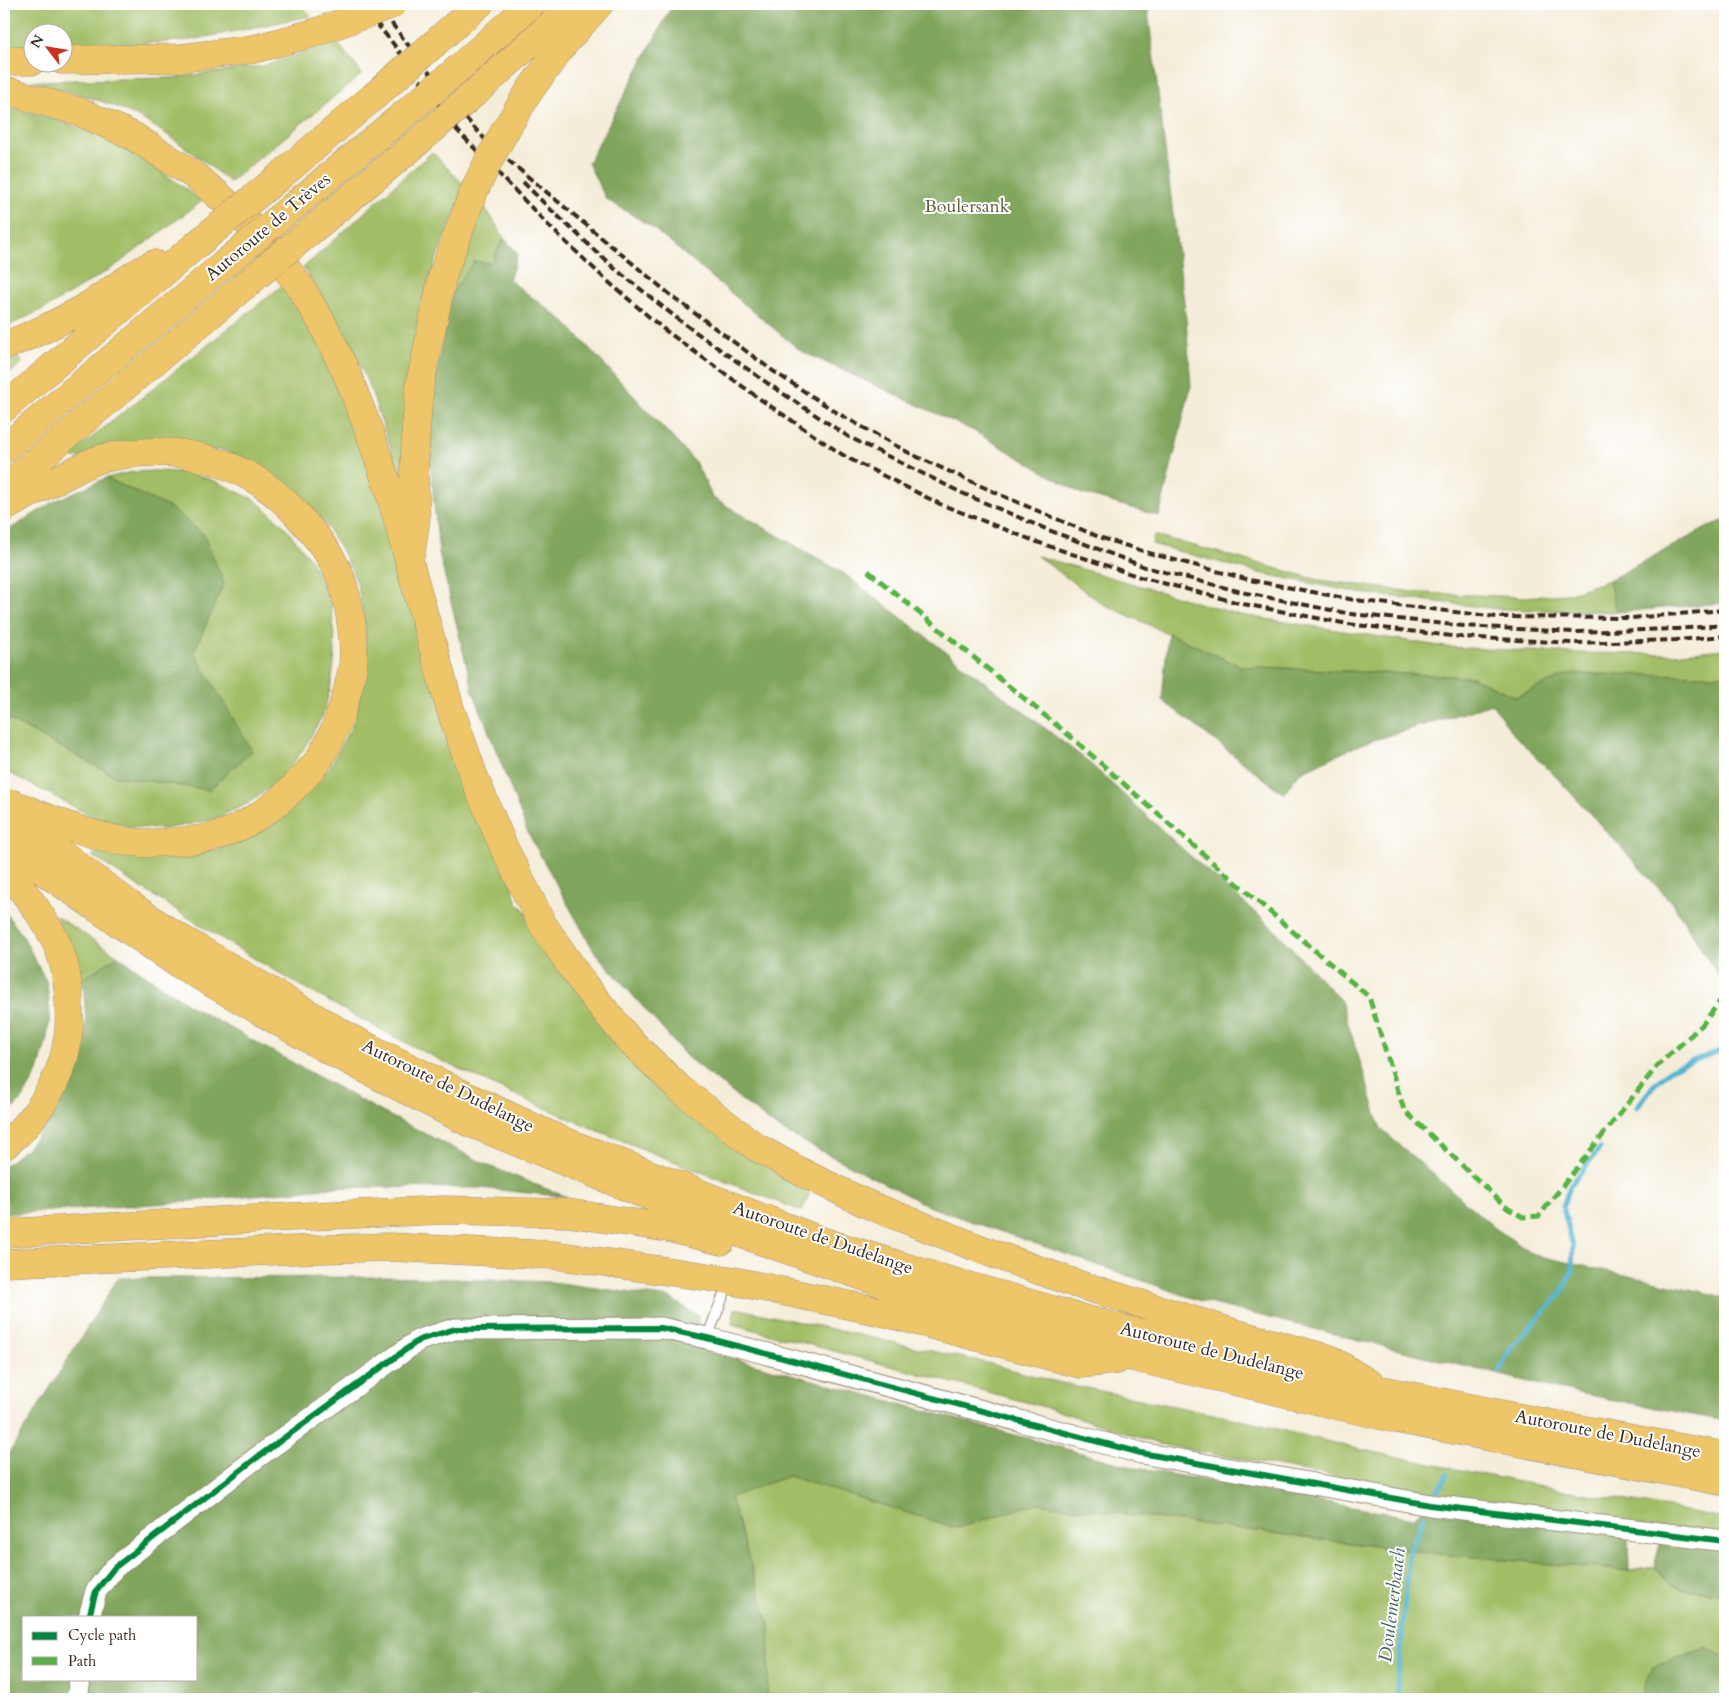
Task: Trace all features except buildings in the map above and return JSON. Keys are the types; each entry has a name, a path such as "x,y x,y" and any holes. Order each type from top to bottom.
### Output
{"highway":[{"path":"72,60 182,58 254,49 314,34 393,4"},
{"name":"Autoroute de Trèves","path":"4,408 279,177 479,4"},
{"name":"Autoroute de Trèves","path":"4,449 459,68 531,4"},
{"path":"4,488 413,146 574,4"},
{"path":"409,564 416,518 414,475 420,384 442,274 473,193 506,129 530,90 562,46 598,4"},
{"path":"4,61 22,61"},
{"path":"4,90 80,112 133,136 194,175 218,195 270,248 299,285 322,323 347,374 368,428 387,484 450,708 474,777 504,848 543,925 584,985 629,1040 680,1089 756,1148 803,1174 868,1204 983,1250 1077,1284 1238,1334 1330,1358 1378,1389"},
{"path":"4,346 30,336 92,304 143,268 196,245"},
{"path":"4,508 19,498 98,460 152,451 186,454 217,461 244,472 266,486 291,507 313,533 330,558 345,589 351,626 353,666 342,714 319,759 281,800 253,820 216,836 141,843 63,825 4,799"},
{"name":"Autoroute de Dudelange","path":"4,810 130,905 173,934 350,1038 468,1097 556,1138 822,1242 1084,1319 1303,1374 1536,1422 1725,1456"},
{"name":"Autoroute de Dudelange","path":"4,844 177,963 321,1046 468,1122 739,1233 931,1300 1136,1358 1396,1419 1725,1482"},
{"path":"4,867 45,923 56,942 64,965 68,986 69,1018 64,1057 49,1093 26,1126 4,1146"},
{"path":"4,1233 444,1210 568,1213 668,1228 735,1245 846,1280 931,1300"},
{"path":"4,1263 388,1247 554,1255 729,1280 886,1313 1080,1364 1136,1358"}],"street":[{"path":"89,1616 96,1591 114,1568 256,1459 419,1340 455,1329 661,1328 707,1338 1141,1453 1430,1504 1725,1541"},
{"path":"77,1699 80,1680"}],"lane":[{"path":"707,1338 729,1280"}],"green space":[{"path":"4,4 300,4 311,16 191,40 76,48 72,48 72,22 22,22 22,48 4,48"},
{"name":"Boulersank","path":"673,4 1147,4 1186,319 1191,386 1159,516 1080,493 974,431 801,351 649,225 606,199 588,163"},
{"path":"337,42 362,74 230,182 177,141 129,112 88,97 32,81 170,78 263,66"},
{"path":"4,106 38,114 101,135 153,165 202,201 115,266 51,305 4,328"},
{"path":"432,152 466,187 444,238 425,293 419,318 408,394 403,470 398,471 371,390 346,334 303,268"},
{"path":"482,202 504,238 491,263 449,297"},
{"path":"504,238 518,254 509,280 564,321 695,462 713,498 843,573 1085,759 1188,854 1273,928 1341,1001 1381,1129 1495,1228 1534,1255 1725,1297 1725,1421 1557,1389 1201,1301 930,1207 777,1128 687,1057 594,951 528,833 473,691 439,553 429,454 431,407 449,297 474,261 491,263"},
{"path":"284,284 317,338 346,401 517,902 736,1148 810,1193 802,1211 592,1128 438,1059 311,992 200,925 92,856 101,850 132,857 181,856 225,847 329,768 354,721 366,670 365,626 357,582 342,551 325,524 300,496 273,474 249,460 221,450 74,458 70,455"},
{"path":"15,352 22,363 4,378 4,356"},
{"path":"132,472 184,472 215,481 255,500 285,527 311,560 331,605 335,655 331,685 323,715 303,750 280,780 247,804 212,820 164,829 133,827 99,820 4,770 4,717 115,776 251,751 194,652 224,583 172,509 106,478"},
{"path":"106,478 172,509 204,535 224,583 194,652 252,751 209,790 115,776 4,717 4,533 55,501"},
{"path":"1725,520 1725,603 1616,612 1609,580 1710,526"},
{"path":"1154,535 1319,580 1421,593 1523,597 1568,594 1609,580 1616,612 1499,609 1359,593 1255,572 1152,544"},
{"path":"1037,556 1240,615 1446,647 1572,653 1672,654 1725,649 1725,675 1568,674 1516,697 1472,677 1240,666 1103,604"},
{"path":"1168,633 1240,666 1472,677 1516,697 1568,674 1725,675 1725,987 1674,905 1559,780 1513,734 1492,704 1361,744 1299,773 1284,794 1162,700"},
{"path":"4,911 23,936 47,983 50,1015 46,1043 38,1071 23,1098 4,1118"},
{"path":"56,916 118,956 81,980"},
{"path":"118,956 192,1007 382,1112 489,1166 567,1197 480,1188 336,1187 170,1203 4,1214 4,1166 28,1147 54,1113 75,1074 86,1023 81,980"},
{"path":"386,1277 552,1282 670,1298 698,1316 695,1348 1136,1468 1413,1518 1422,1510 1628,1534 1629,1571 1429,1553 1038,1503 957,1528 788,1476 730,1497 770,1627 767,1699 4,1699 4,1462 118,1278"},
{"path":"735,1308 987,1363 1057,1382 1237,1419 1354,1448 1514,1481 1725,1518 1725,1538 1446,1497 1159,1444 1052,1409 732,1324"},
{"path":"788,1476 957,1528 1038,1503 1429,1553 1629,1571 1654,1567 1677,1588 1725,1594 1725,1658 1706,1648 1654,1666 1640,1699 767,1699 770,1627 730,1497"},
{"path":"1662,1537 1725,1548 1725,1594 1677,1588 1654,1567"},
{"path":"1707,1648 1725,1658 1725,1699 1640,1699 1653,1666"}],"waterway":[{"name":"Doulemerbaach","path":"1637,1107 1653,1086 1671,1069 1725,1049"},
{"name":"Doulemerbaach","path":"1499,1372 1512,1346 1561,1294 1572,1271 1573,1246 1563,1207 1570,1186 1600,1148"},
{"name":"Doulemerbaach","path":"1433,1497 1448,1474"},
{"name":"Doulemerbaach","path":"1396,1699 1409,1554 1424,1516"}],"railway":[{"path":"361,4 395,46 457,130 548,225 604,278 662,328 760,399 846,457 940,504 1037,542 1140,577 1243,604 1348,624 1461,637 1573,643 1676,640 1725,636"},
{"path":"377,4 453,104 491,146 673,297 773,371 839,414 911,454 1003,496 1099,537 1149,553 1250,580 1355,600 1497,617 1631,618 1725,610"},
{"path":"523,182 614,268 683,323 770,385 849,437 962,493 1046,529 1145,567 1246,593 1351,614 1464,626 1573,632 1676,629 1725,625"}],"marked path":[{"path":"868,571 1070,736 1212,862 1369,997 1404,1110 1507,1208 1523,1217 1539,1216 1658,1065 1702,1025 1721,1000 1725,998"}],"cycle path":[{"path":"89,1616 96,1591 114,1568 255,1459 419,1340 455,1329 661,1328 707,1338 1141,1453 1430,1505 1725,1541"}]}
